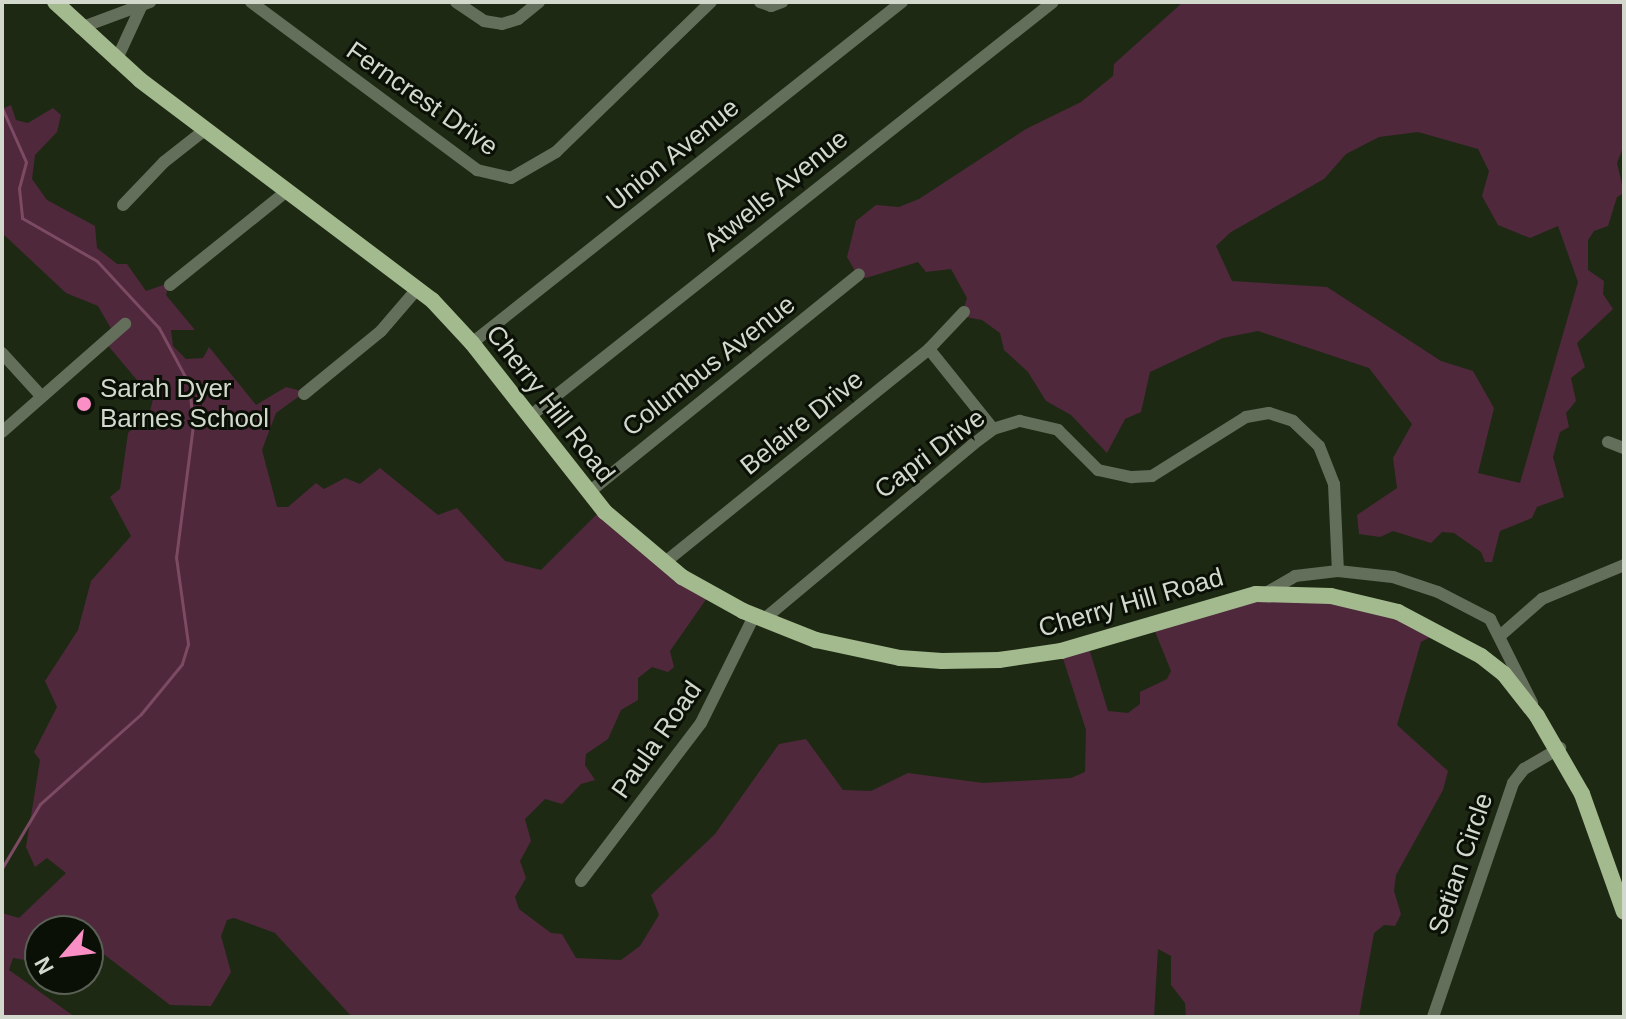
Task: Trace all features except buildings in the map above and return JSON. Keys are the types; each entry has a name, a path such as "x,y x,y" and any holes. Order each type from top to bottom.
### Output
{"main road":[{"name":"Cherry Hill Road","path":"55,2 116,61 418,288 472,343 588,493 664,563 759,618 870,653 999,660 1061,651 1189,611 1266,593 1354,601 1431,626 1504,674 1560,748 1617,870 1624,912"}],"street":[{"name":"Ferncrest Drive","path":"251,2 477,170 511,178 556,152 711,2"},
{"path":"456,2 484,21 502,24 518,19 539,2"},
{"path":"760,2 778,4"},
{"name":"Union Avenue","path":"472,343 902,2"},
{"name":"Atwells Avenue","path":"529,417 1053,2"},
{"path":"80,28 145,5"},
{"path":"116,61 145,5"},
{"path":"123,205 164,162 206,129"},
{"path":"170,285 288,190"},
{"name":"Columbus Avenue","path":"588,493 859,274"},
{"path":"304,394 381,331 418,288"},
{"name":"Belaire Drive","path":"664,563 929,349 964,312"},
{"path":"2,432 125,324"},
{"path":"929,349 993,429"},
{"path":"2,353 42,397"},
{"name":"Capri Drive","path":"759,618 993,429 1020,421 1042,423 1058,430 1098,470 1132,477 1152,476 1246,417 1269,413 1293,421 1319,446 1334,484 1338,571"},
{"path":"1608,442 1624,448"},
{"path":"1501,635 1542,599 1624,565"},
{"path":"1266,593 1295,576 1338,571 1380,575 1438,592 1482,613 1501,635 1537,716"},
{"name":"Paula Road","path":"581,881 701,723 759,618"},
{"name":"Setian Circle","path":"1433,1017 1508,792 1524,769 1560,748"}],"shaded area":[{"path":"1183,2 1624,2 1624,145 1617,163 1624,193 1617,197 1608,226 1594,231 1588,240 1588,270 1604,281 1603,294 1613,309 1577,343 1585,367 1571,378 1576,401 1566,413 1569,427 1560,432 1553,457 1564,497 1537,507 1532,518 1500,531 1492,562 1485,562 1481,552 1454,533 1442,532 1431,543 1393,531 1380,537 1359,534 1357,515 1397,488 1393,458 1412,424 1369,368 1258,331 1223,338 1150,372 1141,412 1125,419 1107,453 1071,415 1046,401 1028,372 1004,350 1000,333 982,320 961,316 967,298 951,269 926,272 918,262 866,278 858,276 847,257 856,221 876,205 899,207 919,199 1026,129 1081,102 1113,76 1114,64","holes":["1418,132 1478,149 1489,171 1482,196 1498,225 1530,238 1558,226 1578,282 1520,483 1478,473 1494,408 1473,371 1441,361 1327,287 1232,281 1216,246 1231,232 1324,179 1346,154 1379,137"]},
{"path":"11,105 16,120 28,123 53,108 61,115 57,132 35,155 32,179 47,200 95,226 97,248 117,264 127,264 146,291 169,283 166,295 195,330 171,330 173,346 186,359 203,358 209,347 256,405 286,387 305,392 276,413 262,450 277,507 288,507 316,483 324,489 345,478 360,484 380,468 438,515 457,508 505,561 541,570 601,510 707,598 670,651 674,667 668,672 652,667 638,678 638,700 621,710 608,739 586,754 585,765 595,780 581,784 562,804 545,799 525,819 531,841 520,861 526,878 515,897 519,909 551,933 562,934 576,958 621,960 640,946 659,915 651,895 715,834 779,744 806,739 843,790 871,791 908,773 983,783 1071,778 1085,772 1086,730 1061,652 1088,645 1108,711 1128,713 1140,704 1140,692 1167,679 1171,671 1152,624 1242,596 1324,595 1440,632 1421,642 1397,725 1448,771 1443,790 1396,875 1394,891 1401,914 1395,926 1384,925 1374,933 1359,1017 1186,1017 1185,1003 1171,985 1171,956 1158,949 1154,1017 352,1017 275,933 234,918 227,920 221,936 231,972 211,1006 170,1005 104,954 104,915 24,915 24,960 13,958 9,970 24,981 24,995 44,995 75,1017 2,1017 2,913 19,918 66,873 47,858 35,867 26,847 40,760 34,752 57,707 45,681 78,630 91,581 131,536 110,497 120,489 128,433 150,411 153,399 105,342 113,332 98,306 66,293 2,233 2,109"}],"waterway":[{"path":"2,108 26,162 19,188 22,218 97,261 159,328 189,384 193,425 176,557 188,644 182,664 141,714 40,804 2,868"}],"place":[{"name":"Sarah Dyer Barnes School","path":"84,404"}]}
